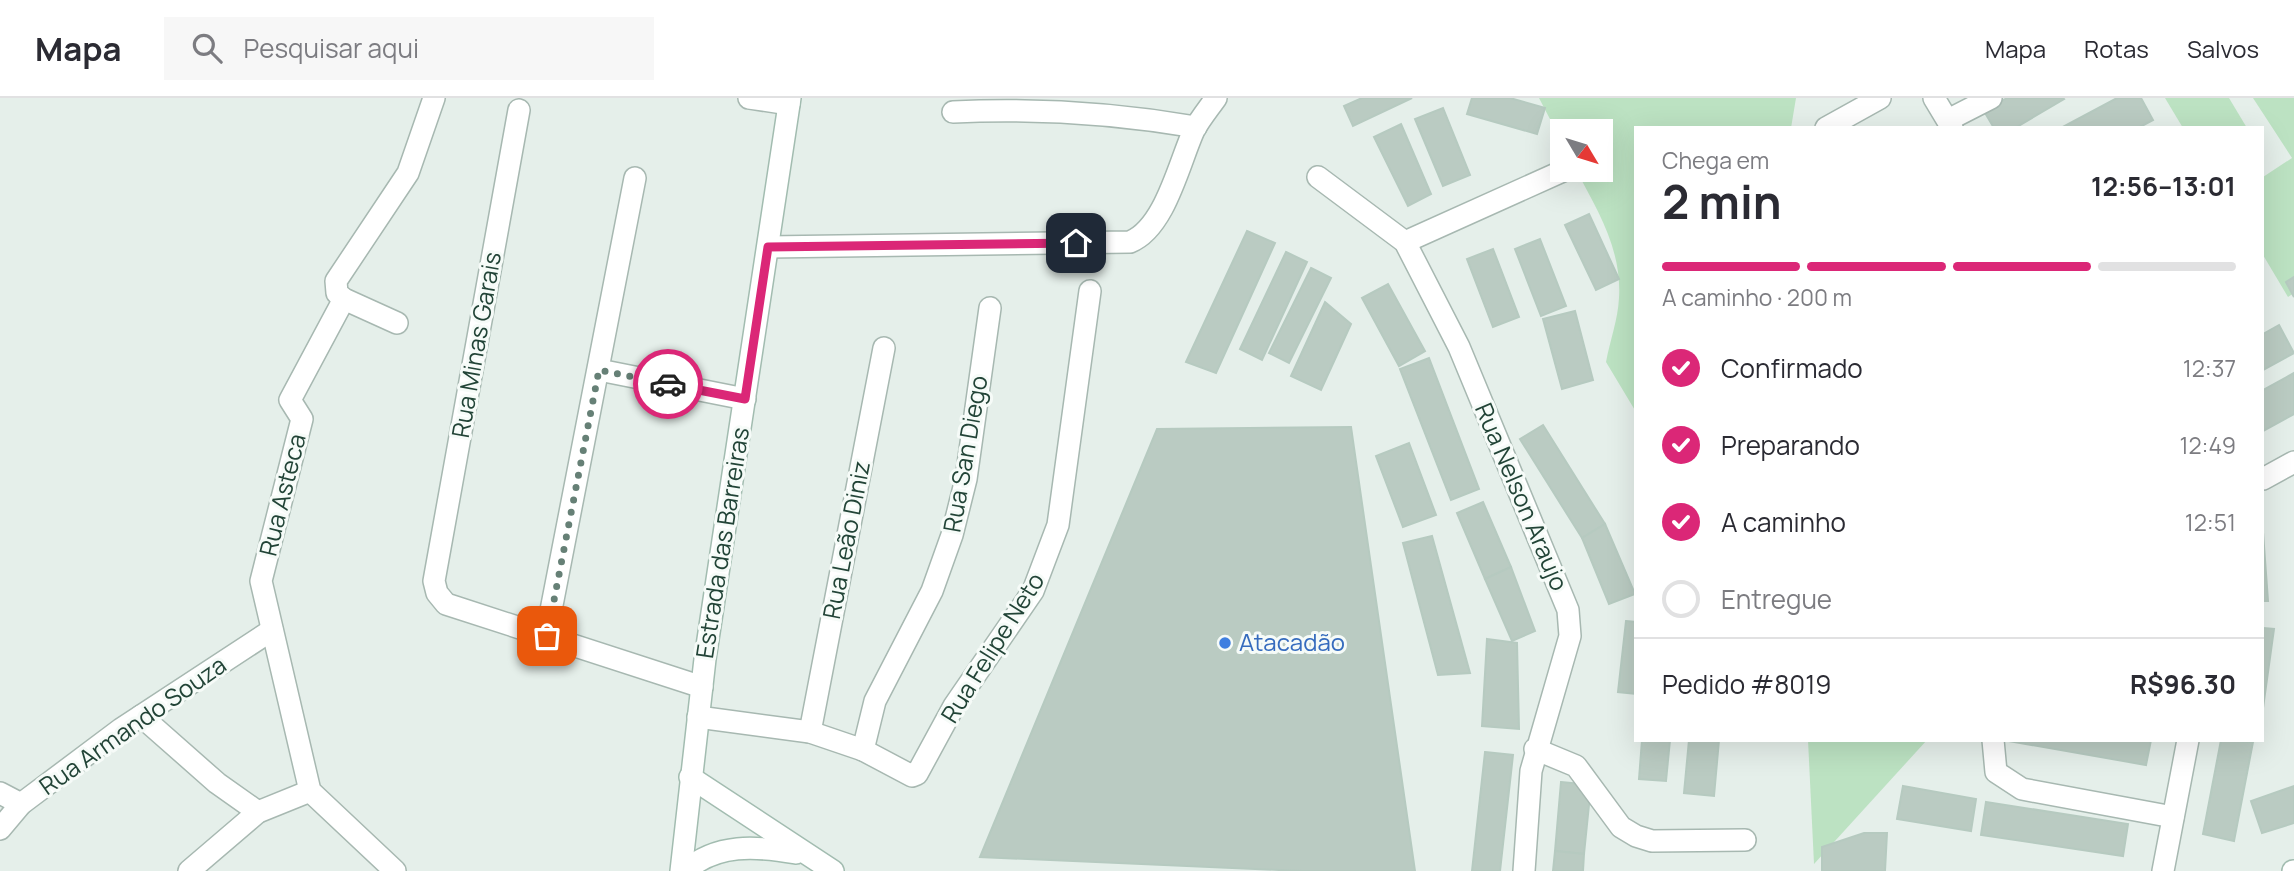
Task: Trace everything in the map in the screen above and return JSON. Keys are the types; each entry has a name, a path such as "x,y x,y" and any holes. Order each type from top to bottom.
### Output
{"street":[{"path":"397,323 344,299 335,287 339,272 408,173 434,98"},
{"path":"749,98 789,101"},
{"path":"768,247 1130,242 1142,237 1157,218 1196,127 1216,98"},
{"path":"1830,126 1880,98"},
{"path":"1934,98 1950,124 1991,98"},
{"name":"Estrada das Barreiras","path":"683,871 690,777 702,687 789,101"},
{"path":"953,111 1011,103 1126,115 1196,127"},
{"name":"Rua Minas Garais","path":"519,110 434,581 446,604 547,636"},
{"name":"Rua Nelson Araujo","path":"1318,177 1405,242 1459,347 1568,610 1570,636 1567,649 1535,749 1524,871"},
{"path":"1405,242 1550,177"},
{"path":"635,178 547,636 702,687"},
{"name":"Rua Felipe Neto","path":"698,717 810,732 863,750 912,776 917,774 954,706 1033,591 1058,525 1090,291"},
{"name":"Rua Asteca","path":"272,630 261,581 302,419 290,400 344,299"},
{"name":"Rua San Diego","path":"863,750 878,692 932,591 952,535 966,479 990,308"},
{"name":"Rua Leão Diniz","path":"810,732 884,348"},
{"path":"599,370 745,399"},
{"path":"2264,478 2294,462"},
{"path":"272,630 310,791 395,871"},
{"name":"Rua Armando Souza","path":"0,828 21,804 141,716 272,630"},
{"path":"141,716 217,783 258,812"},
{"path":"1993,742 1996,772 2022,789 2173,817"},
{"path":"2163,871 2188,742"},
{"path":"1535,749 1576,766 1588,778 1621,827 1636,836 1652,841 1745,840"},
{"path":"690,777 803,854 833,871"},
{"path":"189,871 258,812 310,791"},
{"path":"0,793 21,804"},
{"path":"683,871 713,853 733,848 754,847 803,854"}],"green space":[{"path":"1539,98 1796,98 1791,126 1634,126 1634,409 1606,362 1616,322 1619,280 1613,247 1582,182 1614,182 1614,119 1550,119"},
{"path":"2165,98 2229,98 2246,126 2182,126"},
{"path":"2253,98 2294,98 2294,293 2288,297 2264,257 2264,176 2292,158"},
{"path":"1808,742 1925,742 1814,864"}],"building":[{"path":"1362,98 1412,98 1353,126 1344,106"},
{"path":"1472,98 1510,98 1545,108 1537,134 1467,114"},
{"path":"2007,98 2064,99 2018,126 1993,126 1984,111"},
{"path":"2117,98 2141,98 2153,120 2142,126 2065,126"},
{"path":"1443,108 1470,175 1443,186 1415,119"},
{"path":"1401,124 1431,194 1408,206 1374,137"},
{"path":"1589,214 1619,279 1596,290 1565,225"},
{"path":"1247,231 1275,243 1216,373 1186,362"},
{"path":"1540,239 1566,306 1541,316 1515,249"},
{"path":"1493,249 1519,317 1493,327 1467,259"},
{"path":"1286,252 1307,262 1262,360 1240,349"},
{"path":"1311,268 1331,278 1289,363 1269,353"},
{"path":"2294,277 2294,297 2286,282"},
{"path":"1388,284 1425,351 1399,366 1362,298"},
{"path":"1325,302 1351,324 1321,390 1291,376"},
{"path":"1575,311 1593,380 1562,389 1543,319"},
{"path":"2279,325 2294,353 2264,369 2264,333"},
{"path":"1429,358 1479,489 1451,500 1400,369"},
{"path":"2294,373 2294,414 2264,430 2264,389"},
{"path":"1543,425 1605,524 1582,538 1520,439"},
{"name":"Atacadão","path":"1351,427 1415,871 1302,871 980,857 1157,429"},
{"path":"1409,443 1436,515 1403,527 1376,456"},
{"path":"1483,502 1511,567 1485,579 1457,513"},
{"path":"1605,524 1634,594 1609,604 1582,538"},
{"path":"1432,536 1470,673 1438,675 1403,543"},
{"path":"2264,546 2268,601 2264,601"},
{"path":"1511,567 1535,631 1512,641 1485,579"},
{"path":"1626,621 1634,622 1634,694 1618,692"},
{"path":"2264,628 2274,629 2264,701"},
{"path":"1487,639 1517,643 1519,729 1482,726"},
{"path":"1642,742 1670,742 1666,781 1639,779"},
{"path":"1689,742 1719,742 1714,796 1684,793"},
{"path":"2014,742 2151,742 2146,765"},
{"path":"2221,742 2253,742 2234,841 2203,834"},
{"path":"1485,752 1513,755 1500,871 1472,871"},
{"path":"1561,782 1591,785 1584,854 1555,851"},
{"path":"1903,786 1976,799 1971,831 1897,819"},
{"path":"2294,786 2294,823 2262,833 2251,801"},
{"path":"1986,802 2128,824 2123,856 1981,835"},
{"path":"1864,833 1887,833 1885,871 1822,871 1822,847"},
{"path":"1555,851 1584,854 1583,871 1553,871"}],"way so far":[{"path":"547,636 599,370 668,384"}],"place":[{"name":"Atacadão","path":"1225,643"}],"route":[{"path":"668,384 745,399 768,247 1076,243"}]}
